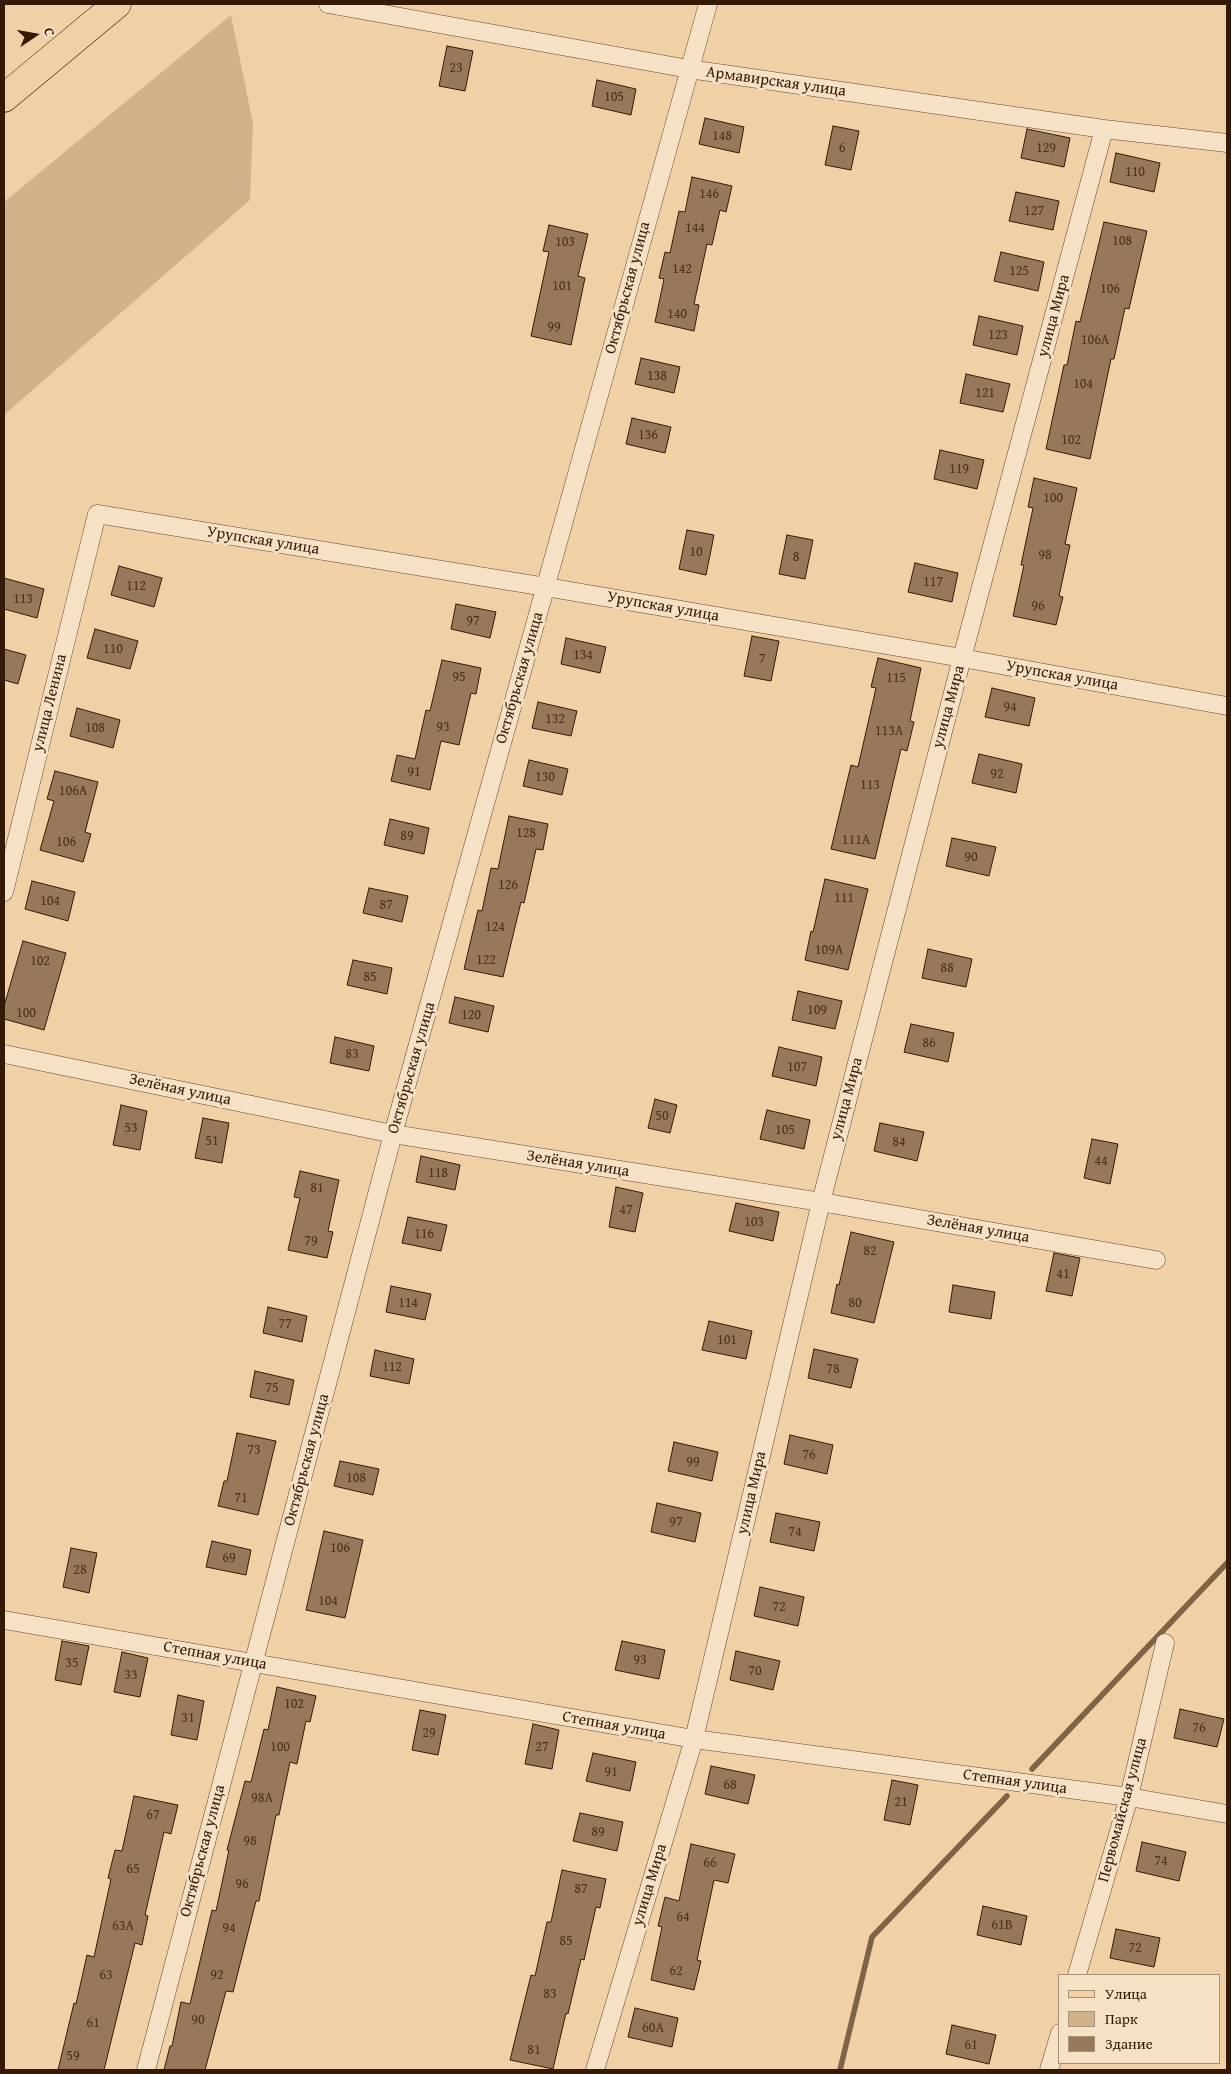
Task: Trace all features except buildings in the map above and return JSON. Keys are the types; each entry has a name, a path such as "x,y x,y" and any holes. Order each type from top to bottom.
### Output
{"main road":[{"path":"4,98 117,4"}],"street":[{"name":"Армавирская улица","path":"328,4 689,69 1104,129 1227,143"},
{"name":"Октябрьская улица","path":"146,2070 393,1134 708,4"},
{"name":"улица Мира","path":"595,2070 694,1739 821,1202 962,658 1104,129"},
{"name":"Урупская улица","path":"97,514 546,587 962,658 1227,706"},
{"name":"улица Ленина","path":"4,892 97,514"},
{"name":"Зелёная улица","path":"4,1054 393,1134 821,1202 1156,1260"},
{"name":"Степная улица","path":"4,1620 694,1739 1129,1797 1227,1814"},
{"name":"Первомайская улица","path":"1077,1974 1129,1797 1165,1643"},
{"path":"1049,2070 1058,2040"}],"green space":[{"path":"231,15 253,124 250,200 4,415 4,202"}],"waterway":[{"path":"1032,1769 1227,1563"},
{"path":"840,2070 872,1937 1007,1796"}]}
